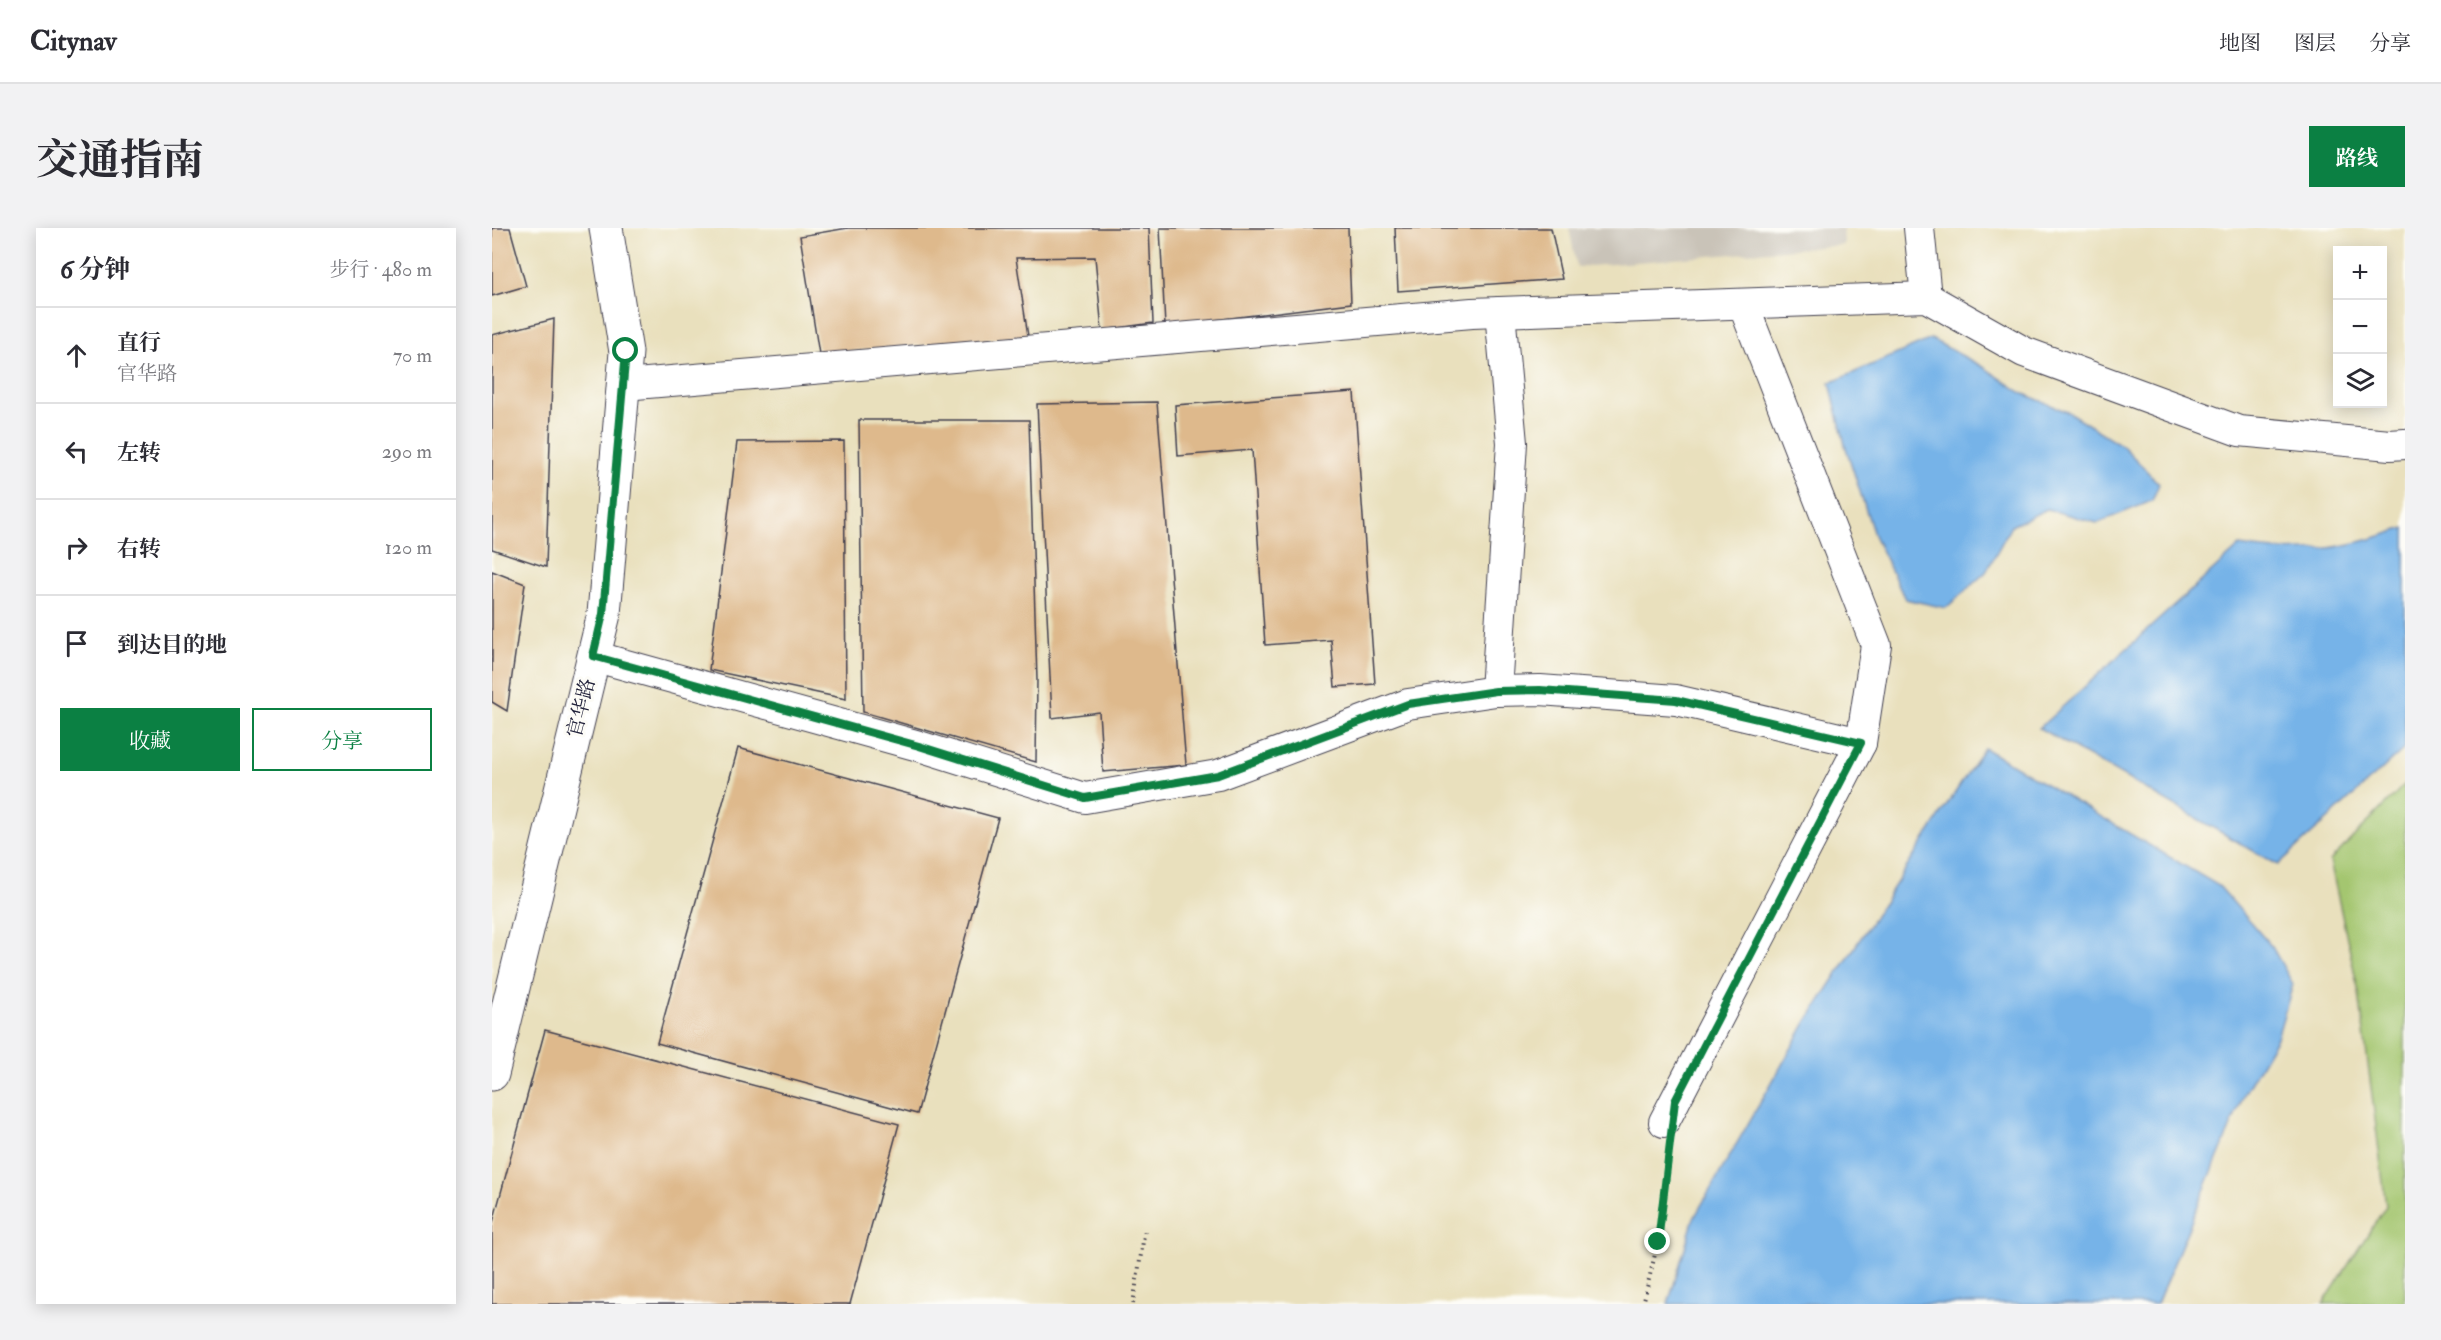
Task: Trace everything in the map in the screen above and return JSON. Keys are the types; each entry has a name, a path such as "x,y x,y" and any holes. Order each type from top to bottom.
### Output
{"main road":[{"name":"官华路","path":"492,1074 603,614 626,351 606,228"}],"street":[{"path":"1919,228 1926,297"},
{"path":"624,385 1500,312 1926,297 2024,352 2239,431 2390,445 2405,444"},
{"path":"1667,1135 1861,743 1876,645 1743,304"},
{"path":"1496,691 1512,443 1500,312"},
{"path":"593,656 919,746 1085,798 1218,775 1408,704 1496,691 1540,690 1676,700 1861,743"}],"path":[{"path":"1643,1304 1658,1242 1667,1135"},
{"path":"1133,1304 1145,1229"}],"shaded area":[{"path":"1569,228 1843,228 1844,245 1577,267"}],"green space":[{"path":"2405,784 2405,1304 2323,1304 2386,1206 2359,993 2330,861"}],"water":[{"path":"1931,339 1985,368 2024,394 2070,413 2123,446 2159,484 2152,501 2097,523 2047,509 2011,526 1986,572 1946,608 1905,599 1874,535 1845,445 1830,383"},
{"path":"2405,528 2405,748 2278,865 2039,728 2240,546 2284,550 2324,549 2363,541"},
{"path":"1984,748 2219,886 2272,947 2293,984 2277,1038 2245,1092 2157,1304 1668,1304 1694,1218 1807,1021"}],"building":[{"path":"492,228 510,228 526,286 492,296"},
{"path":"848,228 1149,228 1153,323 1102,330 1095,257 1016,258 1028,336 819,354 800,236"},
{"path":"1160,228 1348,228 1351,303 1165,326"},
{"path":"1395,228 1551,228 1562,279 1398,291"},
{"path":"554,319 546,567 492,549 492,335"},
{"path":"1354,392 1375,684 1335,687 1331,640 1265,645 1252,450 1178,456 1175,405"},
{"path":"1157,402 1186,765 1103,772 1099,712 1052,718 1037,404"},
{"path":"859,420 1029,420 1037,680 1036,762 863,712"},
{"path":"844,441 846,699 709,670 737,442"},
{"path":"492,571 525,584 507,711 492,702"},
{"path":"738,748 998,818 917,1114 657,1043"},
{"path":"545,1030 899,1124 850,1304 492,1304 492,1226"}],"route":[{"path":"626,351 603,614 593,656 919,746 1085,798 1218,775 1408,704 1496,691 1540,690 1676,700 1861,743 1675,1101 1658,1242"}]}
